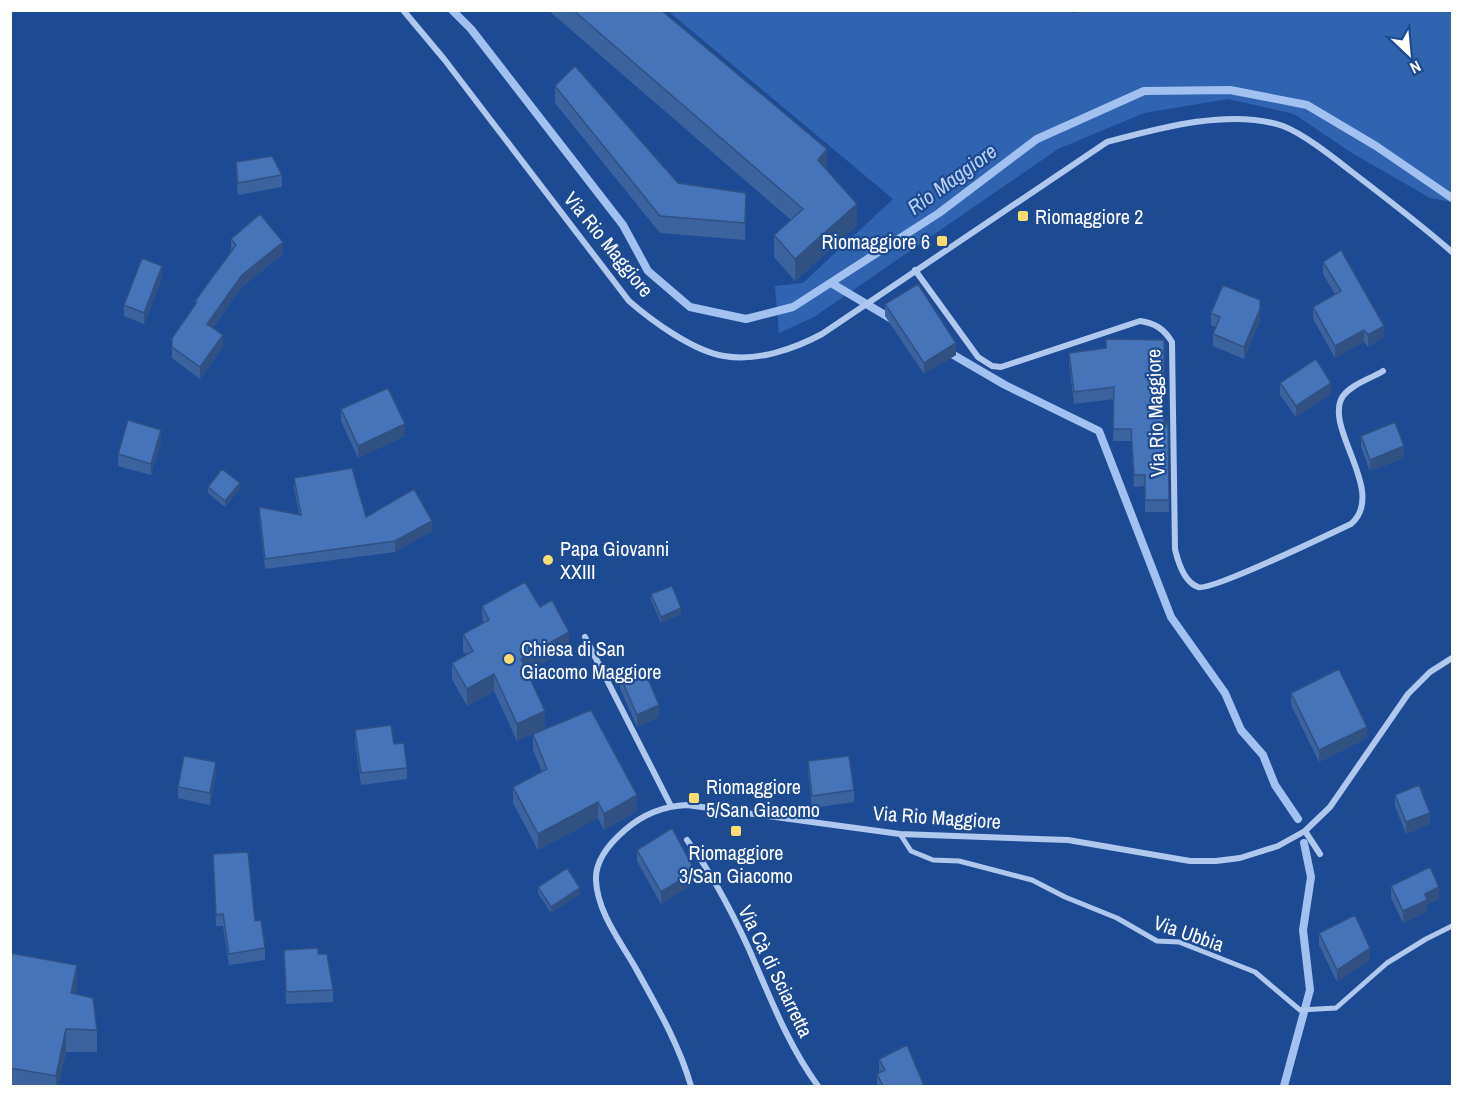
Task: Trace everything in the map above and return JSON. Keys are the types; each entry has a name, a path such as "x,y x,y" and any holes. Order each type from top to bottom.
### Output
{"street":[{"name":"Via Rio Maggiore","path":"403,10 444,58 629,301 650,320 696,346 723,356 747,357 774,353 804,343 822,334 1107,142 1162,127 1201,121 1246,120 1283,127 1324,150 1452,252"},
{"name":"Via Rio Maggiore","path":"915,270 978,357 992,366 1001,367 1140,321 1151,322 1167,334 1172,342 1175,549 1178,563 1191,582 1198,587 1206,588 1247,571 1351,524 1357,519 1362,508 1360,482 1338,407 1347,391 1383,371"},
{"path":"585,637 671,806"},
{"name":"Via Rio Maggiore","path":"692,1086 664,1019 607,918 596,882 596,873 602,857 618,836 638,821 671,806 687,805 900,834 1068,840 1190,861 1215,861 1261,852 1278,846 1305,831 1330,807 1408,694 1430,672 1452,658"},
{"path":"1305,831 1320,854"},
{"name":"Via Ubbia","path":"900,834 911,851 933,861 959,861 1032,880 1065,897 1118,918 1157,942 1179,942 1255,972 1300,1010 1336,1008 1387,963 1452,926"},
{"name":"Via Cà di Sciarretta","path":"687,840 704,862 747,946 781,1024 818,1086"}],"shaded area":[{"path":"1054,10 1075,13 1081,10 1452,11 1452,202 1430,198 1352,153 1294,114 1228,99 1144,113 1058,149 814,317 779,333 775,286 803,283 893,199 668,11"}],"building":[{"path":"573,10 661,10 827,149 818,160 857,204 795,259 774,235 803,209"},
{"path":"575,66 678,183 746,193 745,223 660,216 555,86"},
{"path":"272,156 282,175 238,183 236,162"},
{"path":"260,214 283,242 242,275 207,324 223,335 200,367 172,347 172,338 197,302 195,301 236,245 231,239"},
{"path":"1341,250 1384,326 1368,335 1364,330 1335,346 1313,307 1341,291 1323,262"},
{"path":"142,258 162,266 144,313 124,305"},
{"path":"918,284 956,343 924,363 885,304"},
{"path":"1223,285 1260,300 1260,309 1244,347 1213,334 1220,317 1211,313"},
{"path":"1106,339 1164,340 1164,430 1168,419 1169,500 1145,500 1145,475 1134,475 1131,429 1113,429 1114,387 1074,392 1069,353 1106,348"},
{"path":"1316,359 1331,383 1296,406 1280,383"},
{"path":"388,388 405,424 358,446 341,409"},
{"path":"128,420 161,430 151,464 118,454"},
{"path":"1395,422 1404,446 1370,460 1361,436"},
{"path":"352,468 366,517 414,489 432,521 395,541 265,559 259,507 301,515 294,478"},
{"path":"222,469 240,483 225,501 208,487"},
{"path":"525,582 540,607 552,600 569,632 521,659 545,711 517,724 494,674 467,689 452,663 473,651 463,634 489,620 482,606"},
{"path":"672,586 681,608 661,617 651,594"},
{"path":"643,667 659,705 637,715 620,676"},
{"path":"1339,669 1367,727 1319,750 1291,693"},
{"path":"591,710 637,795 604,814 598,802 538,834 513,787 547,769 533,734"},
{"path":"391,725 394,744 404,743 407,768 361,773 355,730"},
{"path":"184,756 216,762 210,793 178,787"},
{"path":"849,756 854,790 812,796 808,761"},
{"path":"1419,785 1430,813 1406,822 1395,795"},
{"path":"672,828 695,871 661,892 637,850"},
{"path":"248,852 255,921 261,920 265,948 229,954 223,914 216,915 213,854"},
{"path":"1430,867 1439,887 1425,894 1427,900 1403,911 1391,886"},
{"path":"567,868 580,888 551,907 538,887"},
{"path":"1355,915 1370,948 1337,970 1319,933"},
{"path":"318,948 318,954 327,954 333,990 286,992 284,950"},
{"path":"10,953 77,965 71,993 93,998 97,1030 66,1029 56,1076 10,1068"},
{"path":"907,1045 923,1086 883,1086 877,1074 885,1070 879,1059"}],"waterway":[{"name":"Rio Maggiore","path":"452,10 471,29 623,225 648,271 690,307 746,319 793,307 939,213 1037,139 1144,91 1230,90 1307,105 1376,146 1452,198"},
{"path":"831,283 895,321"},
{"path":"945,350 1005,385 1099,431 1171,617 1225,693 1241,730 1263,755 1275,785 1298,819"},
{"path":"1284,1086 1310,990 1303,930 1311,877 1304,843"}],"place":[{"name":"Riomaggiore 2","path":"1023,216"},
{"name":"Riomaggiore 6","path":"942,241"},
{"name":"Papa Giovanni XXIII","path":"548,560"},
{"name":"Chiesa di San Giacomo Maggiore","path":"509,659"},
{"name":"Riomaggiore 5/San Giacomo","path":"694,798"},
{"name":"Riomaggiore 3/San Giacomo","path":"736,831"}]}
